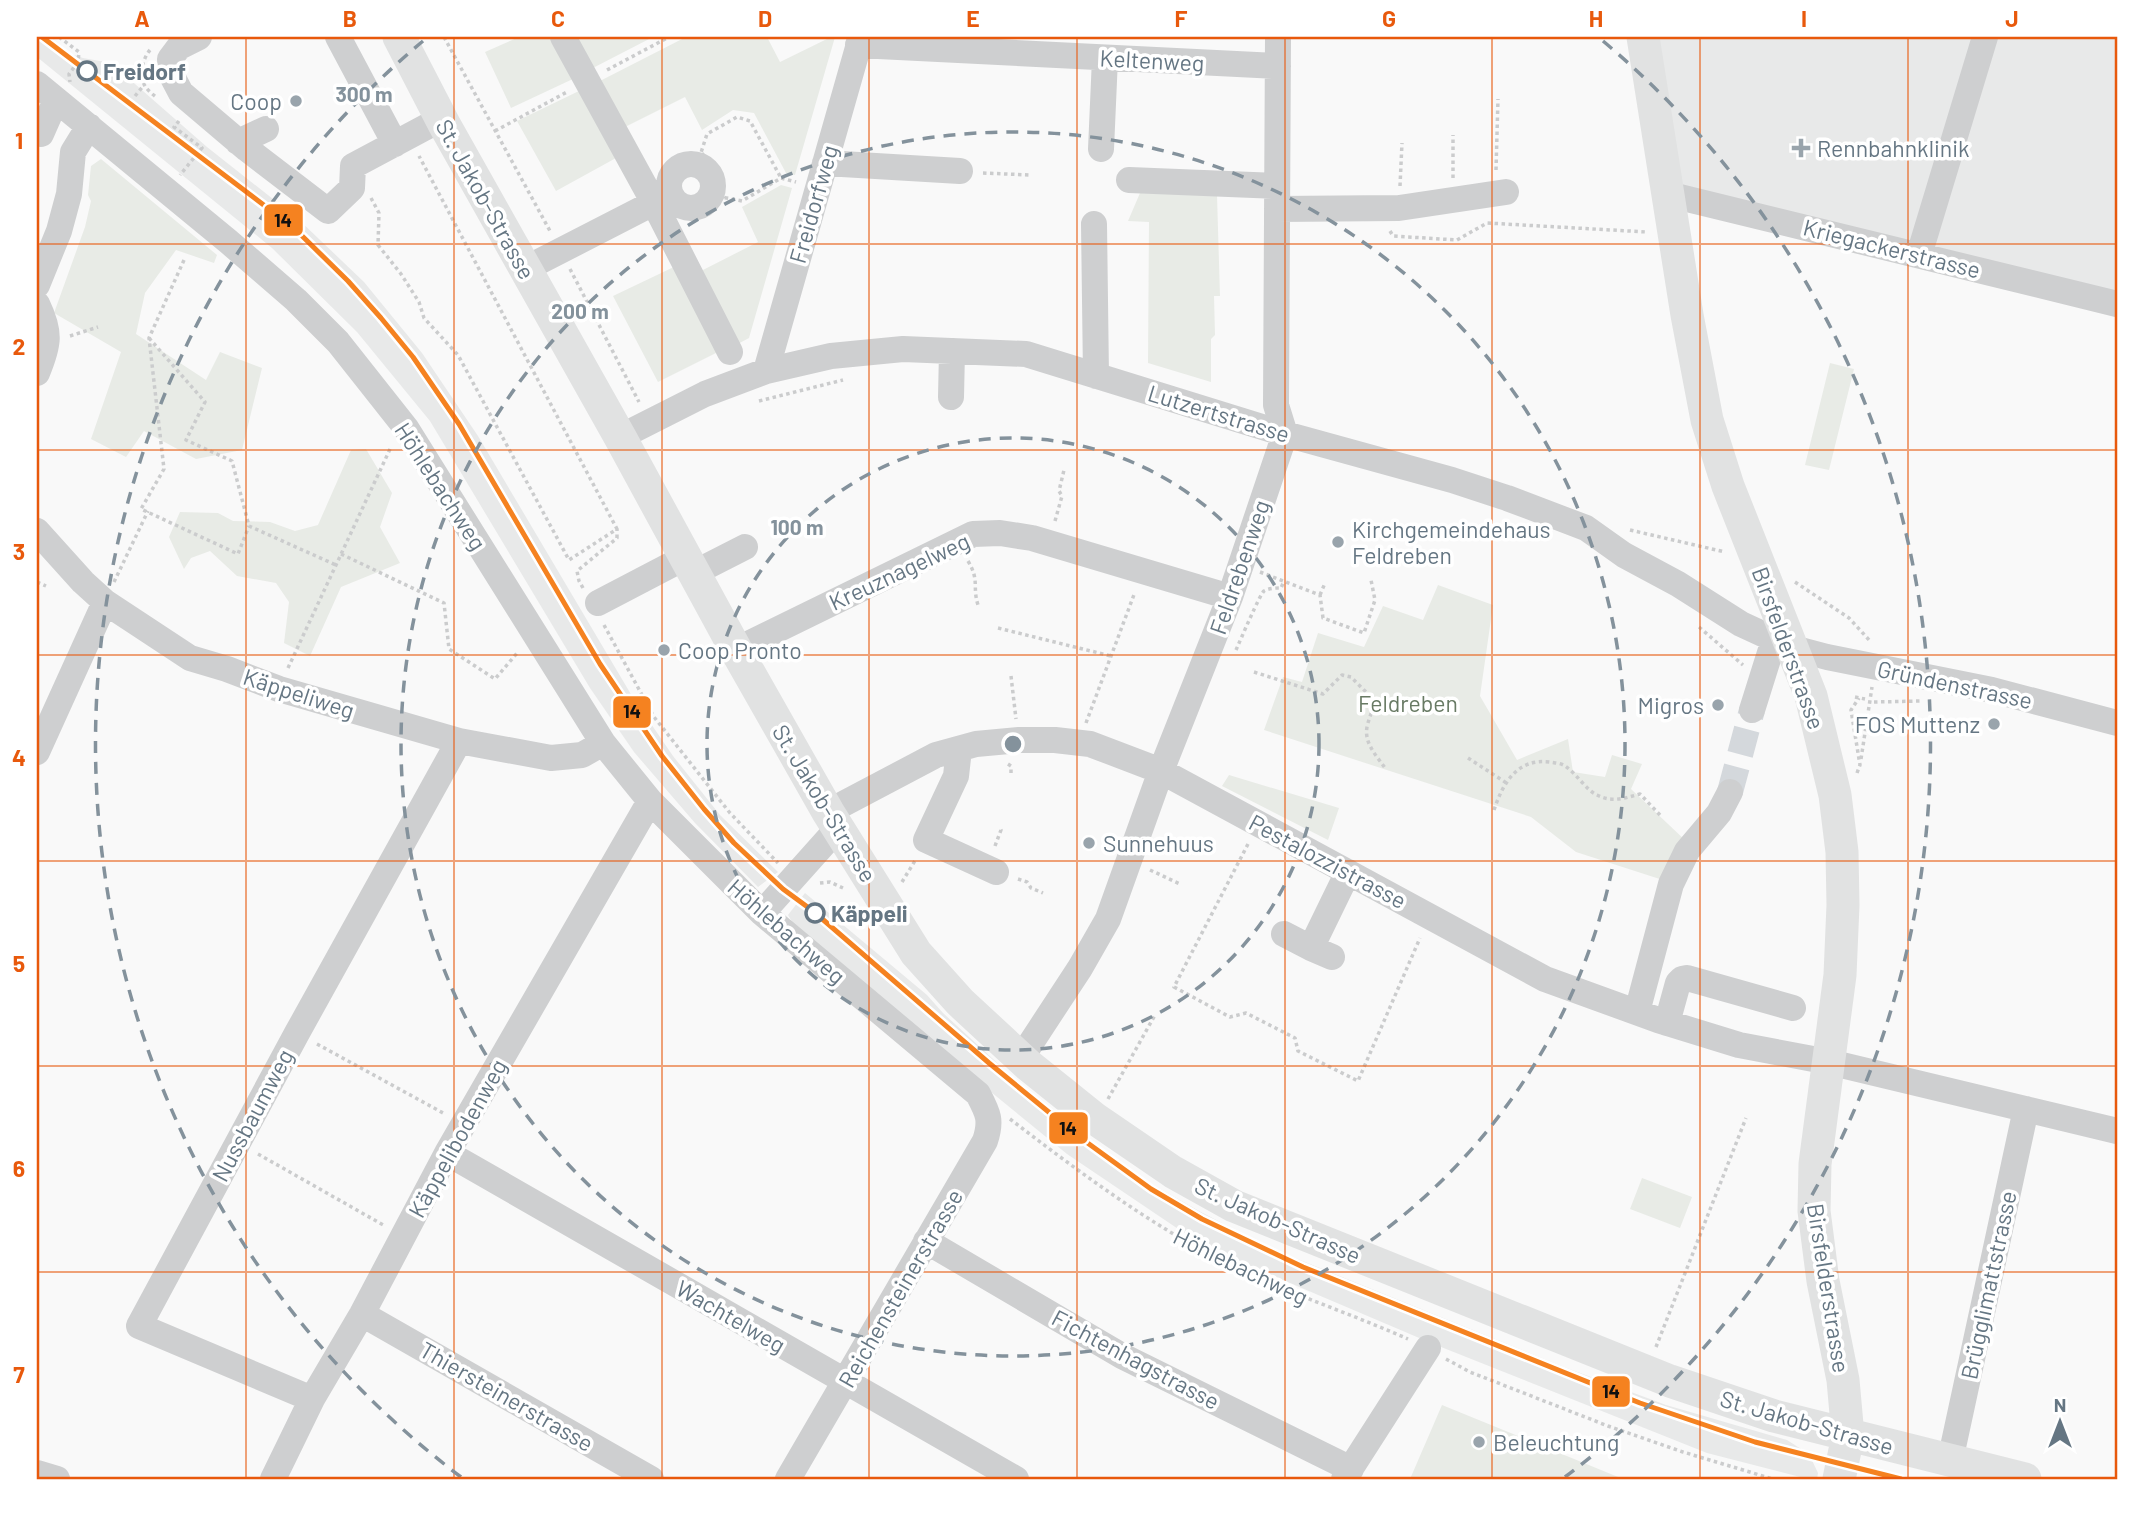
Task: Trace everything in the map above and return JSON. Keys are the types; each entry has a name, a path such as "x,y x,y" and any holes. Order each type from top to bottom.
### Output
{"main road":[{"name":"St. Jakob-Strasse","path":"399,37 441,119 833,820 916,953 960,1002 1021,1058 1097,1120 1172,1172 1234,1206 1670,1381 1774,1416 2025,1479"},
{"name":"Birsfelderstrasse","path":"1643,37 1667,194 1707,420 1783,644 1811,696 1835,795 1842,852 1840,975 1815,1164 1814,1211 1823,1281 1843,1380 1848,1436 1839,1479"}],"street":[{"path":"199,37 178,47 170,59 171,74 181,93 238,142 328,211 352,188 353,166 441,119"},
{"path":"338,37 402,140"},
{"path":"563,37 662,199 730,352"},
{"path":"1278,37 1276,405 1285,434"},
{"path":"1919,255 1985,37"},
{"name":"Keltenweg","path":"859,41 1099,51 1278,66"},
{"name":"Freidorfweg","path":"766,371 859,41"},
{"path":"1099,51 1101,149"},
{"name":"Höhlebachweg","path":"55,89 89,126 296,300 338,342 402,423 603,743 650,801 762,913 978,1094"},
{"path":"41,134 55,89"},
{"path":"37,285 62,222 69,194 73,152 89,126"},
{"path":"238,142 266,129"},
{"path":"525,269 662,199 673,172 699,158 711,176 718,197 692,209 662,199"},
{"path":"821,176 960,171"},
{"path":"1129,180 1277,197 1393,218 1452,200 1501,193"},
{"name":"Kriegackerstrasse","path":"1667,194 2117,304"},
{"path":"1094,224 1096,376"},
{"path":"37,304 44,320 48,347 37,373"},
{"name":"Lutzertstrasse","path":"620,437 705,394 766,371 831,356 903,349 1026,354 1285,434 1452,480 1587,528 1624,555 1678,584 1741,624 1783,644"},
{"path":"951,397 952,351"},
{"name":"Feldrebenweg","path":"1021,1058 1080,968 1108,919 1161,771 1230,597 1285,434"},
{"name":"Käppeliweg","path":"37,531 105,602 190,658 279,689 458,741 551,758 582,755 603,743"},
{"name":"Kreuznagelweg","path":"736,650 973,534 1000,533 1049,542 1230,597"},
{"path":"596,606 690,565 745,547"},
{"path":"37,752 105,602"},
{"path":"1752,710 1783,644"},
{"name":"Gründenstrasse","path":"1783,644 1882,678 1992,690 2117,723"},
{"name":"Pestalozzistrasse","path":"833,820 936,755 976,744 1019,740 1090,744 1161,771 1545,978 1651,1017 1739,1045 1829,1062 2117,1131"},
{"name":"Nussbaumweg","path":"312,1399 139,1326 458,741"},
{"path":"959,749 956,776 926,840 996,872"},
{"path":"1651,1017 1671,884 1687,850 1719,813 1730,792"},
{"name":"Käppelibodenweg","path":"273,1479 312,1399 362,1314 463,1124 650,801"},
{"path":"762,913 793,878 833,820"},
{"path":"1284,934 1322,952 1348,872"},
{"path":"1651,1017 1667,954"},
{"path":"1651,1017 1678,983 1687,978 1793,1008"},
{"name":"Reichensteinerstrasse","path":"788,1479 985,1141 990,1126 988,1112 978,1094"},
{"name":"Brügglimattstrasse","path":"1950,1461 2026,1109"},
{"name":"Wachtelweg","path":"447,1153 1016,1479"},
{"name":"Fichtenhagstrasse","path":"926,1241 1122,1356 1348,1474"},
{"name":"Thiersteinerstrasse","path":"362,1314 651,1479"},
{"path":"1348,1474 1428,1348"},
{"path":"37,1474 57,1479"}],"path":[{"path":"55,89 78,62 79,52 59,37"},
{"path":"135,96 144,85"},
{"path":"1497,99 1501,193"},
{"path":"781,178 750,121 737,117 707,134 699,158 718,197 743,201 781,178 821,176"},
{"path":"179,121 174,127 202,148"},
{"path":"1452,200 1454,135"},
{"path":"402,140 617,529 617,538 578,571 579,581 596,606 654,717 730,813 793,878"},
{"path":"1402,143 1393,236 1457,240 1487,223 1674,234"},
{"path":"353,166 379,213 378,246 419,302 424,318 458,355 569,560 617,529"},
{"path":"960,171 1029,175"},
{"path":"149,338 205,402 186,440 232,461 249,526 238,554 141,509 164,469 149,338 184,260"},
{"path":"67,338 98,327"},
{"path":"279,689 402,423"},
{"path":"1049,542 1062,496 1059,491 1065,470"},
{"path":"105,602 148,511"},
{"path":"249,526 336,565"},
{"path":"1620,528 1727,552"},
{"path":"956,542 975,573 978,605"},
{"path":"341,554 444,603 449,649 495,679 534,632"},
{"path":"1079,743 1143,571"},
{"path":"1790,579 1849,618 1880,651 1882,678 1860,765"},
{"path":"1325,583 1320,595 1323,618 1364,634 1375,600 1371,580"},
{"path":"1236,650 1260,594 1265,590 1281,588 1284,581 1320,595"},
{"path":"37,582 46,586"},
{"path":"998,628 1111,656"},
{"path":"1254,672 1323,694 1342,675 1351,677 1373,699 1374,708 1367,729 1368,742 1385,768"},
{"path":"1011,676 1019,740"},
{"path":"1856,732 1851,710 1857,698 1865,699"},
{"path":"1468,758 1506,782"},
{"path":"1494,810 1506,782 1521,767 1542,761 1563,764 1595,795 1614,800 1640,794 1660,815"},
{"path":"1010,775 1011,766"},
{"path":"1258,823 1174,987 1230,1017 1246,1013 1295,1038 1298,1051 1358,1081 1430,916"},
{"path":"820,883 830,882 848,890 886,871 898,884 903,881 926,840"},
{"path":"1128,862 1180,884"},
{"path":"996,872 1027,882 1031,888 1043,893"},
{"path":"1097,1120 1155,1015"},
{"path":"297,1033 463,1124"},
{"name":"Höhlebachweg","path":"1010,1118 1127,1206 1191,1244 1257,1277 1428,1348 1470,1372 1608,1426 1773,1479"},
{"path":"1652,1357 1746,1118"},
{"path":"237,1143 402,1236"}],"shaded area":[{"path":"37,37 51,37 71,54 111,63 207,147 297,218 364,282 422,353 478,436 632,696 673,756 720,815 778,872 758,887 695,823 634,752 590,688 430,421 357,332 272,248 37,57"},
{"path":"1643,37 2117,37 2117,304 1667,194"},
{"path":"805,893 927,995 1006,1071 1143,1179 1268,1247 1564,1367 1666,1405 1787,1440 1809,1454 1818,1473 1817,1479 1707,1453 1431,1343 1196,1241 1067,1154 905,1022 796,928 788,915"}],"green space":[{"path":"519,37 554,37 575,78 511,108 485,52"},
{"path":"571,37 653,37 589,70"},
{"path":"686,37 767,37 780,62 835,37 795,175 786,173 754,113 733,110 702,130 685,97 621,129 596,83"},
{"path":"581,90 616,158 556,191 517,121"},
{"path":"101,159 217,255 214,263 176,250 145,293 136,334 206,380 220,352 262,368 242,450 196,459 144,431 126,457 91,439 121,352 54,313 85,227 91,201 88,195 91,166"},
{"path":"781,185 792,188 749,338 734,346 699,272 758,242 742,207"},
{"path":"1140,193 1217,195 1220,296 1214,296 1215,335 1211,339 1211,382 1148,363 1149,222 1128,221"},
{"path":"678,265 722,350 658,382 613,296"},
{"path":"1830,363 1854,369 1829,470 1805,465"},
{"path":"366,449 392,493 380,527 400,563 341,587 310,656 284,643 289,602 276,583 237,576 210,551 191,558 184,569 169,537 180,512 218,513 233,521 270,522 295,531 318,525 351,450"},
{"name":"Feldreben","path":"1438,585 1493,605 1480,696 1517,760 1568,739 1573,772 1605,777 1612,755 1642,764 1631,789 1686,841 1669,882 1576,852 1531,817 1264,730 1283,677 1302,682 1318,633 1364,647 1383,606 1423,620"},
{"path":"1229,775 1339,808 1328,840 1222,786"},
{"path":"1642,1178 1692,1197 1680,1228 1630,1209"},
{"name":"Beleuchtung","path":"1442,1405 1623,1479 1410,1479"}],"tunnel":[{"path":"1730,792 1752,710"}],"transit line":[{"name":"14","path":"42,37 294,228 348,281 413,357 459,424 600,664 662,756 704,809 734,843 783,889 813,911 1078,1136 1151,1189 1202,1219 1303,1267 1640,1403 1755,1442 1901,1479"}],"place":[{"name":"Freidorf","path":"87,71"},
{"name":"Coop","path":"296,101"},
{"name":"Rennbahnklinik","path":"1801,148"},
{"name":"Kirchgemeindehaus Feldreben","path":"1338,542"},
{"name":"Coop Pronto","path":"664,650"},
{"name":"Migros","path":"1718,705"},
{"name":"FOS Muttenz","path":"1994,724"},
{"name":"Sunnehuus","path":"1089,843"},
{"name":"Käppeli","path":"815,913"},
{"name":"Beleuchtung","path":"1479,1442"}]}
